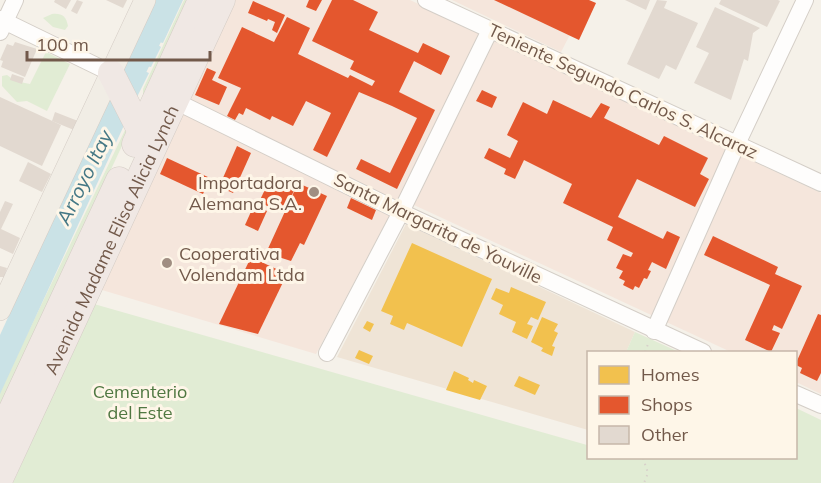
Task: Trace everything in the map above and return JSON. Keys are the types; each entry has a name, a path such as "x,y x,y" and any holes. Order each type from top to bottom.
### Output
{"highway":[{"name":"Avenida Madame Elisa Alicia Lynch","path":"0,435 201,0"},
{"name":"Avenida Madame Elisa Alicia Lynch","path":"2,477 222,0"},
{"path":"111,73 141,132"}],"main road":[{"path":"0,310 145,0"}],"street":[{"path":"15,0 2,24 111,73"},
{"name":"Teniente Segundo Carlos S. Alcaraz","path":"426,0 821,183"},
{"path":"652,336 737,144 805,0"},
{"path":"327,353 401,212 490,30"},
{"name":"Santa Margarita de Youville","path":"175,101 652,336 700,351"},
{"path":"797,395 821,405"}],"path":[{"path":"645,351 652,336"},
{"path":"644,459 648,473 644,483"}],"shaded area":[{"path":"231,0 410,0 821,193 821,394 797,382 797,351 729,351 399,198 316,354 102,290"},
{"path":"452,0 588,0 561,52"},
{"path":"406,224 635,332 626,351 587,351 587,430 337,357"}],"green space":[{"path":"184,0 193,0 143,102 143,89"},
{"path":"52,14 65,18 68,26 65,30 53,27 43,18"},
{"path":"46,52 70,64 47,111 27,101 17,102 2,86 2,76 7,75 15,81 30,84"},
{"path":"126,128 121,148 0,406 0,391"},
{"name":"Cementerio del Este","path":"94,304 587,445 587,459 797,459 797,408 821,420 821,483 13,483"},
{"path":"635,332 677,351 626,351"}],"water":[{"path":"154,0 183,0 163,43 135,39"},
{"path":"134,42 157,46 158,44 161,47 151,67 146,66 144,71 149,73 136,99 121,71 124,62 144,70 146,65 126,57"},
{"path":"111,92 126,121 0,394 0,335"}],"building: Homes":[{"path":"412,243 492,279 462,347 407,323 404,330 390,324 393,316 381,311"},
{"path":"511,287 546,302 538,320 531,317 527,324 533,326 527,339 512,332 516,322 499,314 503,305 491,299 496,288 509,293"},
{"path":"542,317 558,324 554,331 558,333 552,346 555,347 552,356 541,351 543,348 531,342"},
{"path":"367,321 374,324 370,332 363,328"},
{"path":"359,350 373,356 369,364 355,358"},
{"path":"454,371 469,378 468,380 473,383 474,380 487,386 480,400 446,390"},
{"path":"519,376 540,385 535,395 514,386"}],"building: Shops":[{"path":"309,0 322,0 316,11 306,7"},
{"path":"332,0 353,0 378,12 369,30 418,53 423,43 450,56 441,75 414,61 399,92 435,110 397,189 356,169 361,159 390,173 417,118 392,106 359,92 327,157 313,150 331,113 306,101 293,126 272,116 270,120 246,108 243,115 239,113 235,120 227,116 241,88 218,78 242,27 274,42 287,17 310,28 298,54 348,78 350,75 372,86 375,81 350,69 354,61 312,41"},
{"path":"494,0 589,0 596,3 579,40"},
{"path":"253,1 285,15 277,33 272,30 275,22 248,13"},
{"path":"207,68 216,72 212,80 227,87 219,105 195,95"},
{"path":"482,90 497,97 492,108 476,101"},
{"path":"553,100 591,118 601,103 610,107 604,118 659,145 664,136 708,158 700,174 709,179 695,207 637,179 618,217 663,239 667,231 680,237 666,269 652,262 647,279 644,278 639,288 635,286 633,290 623,285 625,281 619,278 623,271 616,268 623,254 631,257 633,253 607,240 613,227 563,203 572,184 524,160 515,179 504,174 506,169 484,158 489,148 510,158 518,141 507,135 523,102 547,114"},
{"path":"237,146 251,153 233,193 219,187"},
{"path":"167,158 210,178 203,194 160,174"},
{"path":"270,179 294,191 282,213 259,202"},
{"path":"298,183 327,196 304,245 300,243 291,261 266,253"},
{"path":"351,198 376,210 372,220 347,208"},
{"path":"254,205 267,211 258,231 245,225"},
{"path":"713,236 778,267 775,274 802,286 782,329 774,325 772,330 780,333 771,351 745,340 770,285 704,255"},
{"path":"251,257 287,274 258,334 219,324"},
{"path":"818,314 821,315 821,373 817,381 800,373 802,368 797,366"}],"building: Other":[{"path":"55,0 71,0 66,9 54,2"},
{"path":"77,0 83,2 77,14 71,11"},
{"path":"106,0 127,0 123,8"},
{"path":"625,0 650,0 646,10"},
{"path":"657,0 667,1 664,8 698,23 676,70 666,65 659,79 627,64"},
{"path":"721,0 780,1 767,27 719,4"},
{"path":"715,7 760,28 753,33 748,61 744,59 731,100 694,83 709,53 696,47"},
{"path":"15,42 37,49 25,77 1,67 3,61 0,60 7,44 13,46"},
{"path":"12,74 24,78 22,84 10,80"},
{"path":"0,97 61,125 42,166 0,146"},
{"path":"55,112 78,121 74,130 52,121"},
{"path":"28,162 51,174 42,192 19,181"},
{"path":"5,201 13,204 1,229 20,238 13,254 0,248 0,212"},
{"path":"0,266 7,268 4,277 0,277"}],"waterway":[{"name":"Arroyo Itay","path":"123,95 169,0"}],"place":[{"name":"Importadora Alemana S.A.","path":"314,192"},
{"name":"Cooperativa Volendam Ltda","path":"167,263"}]}
